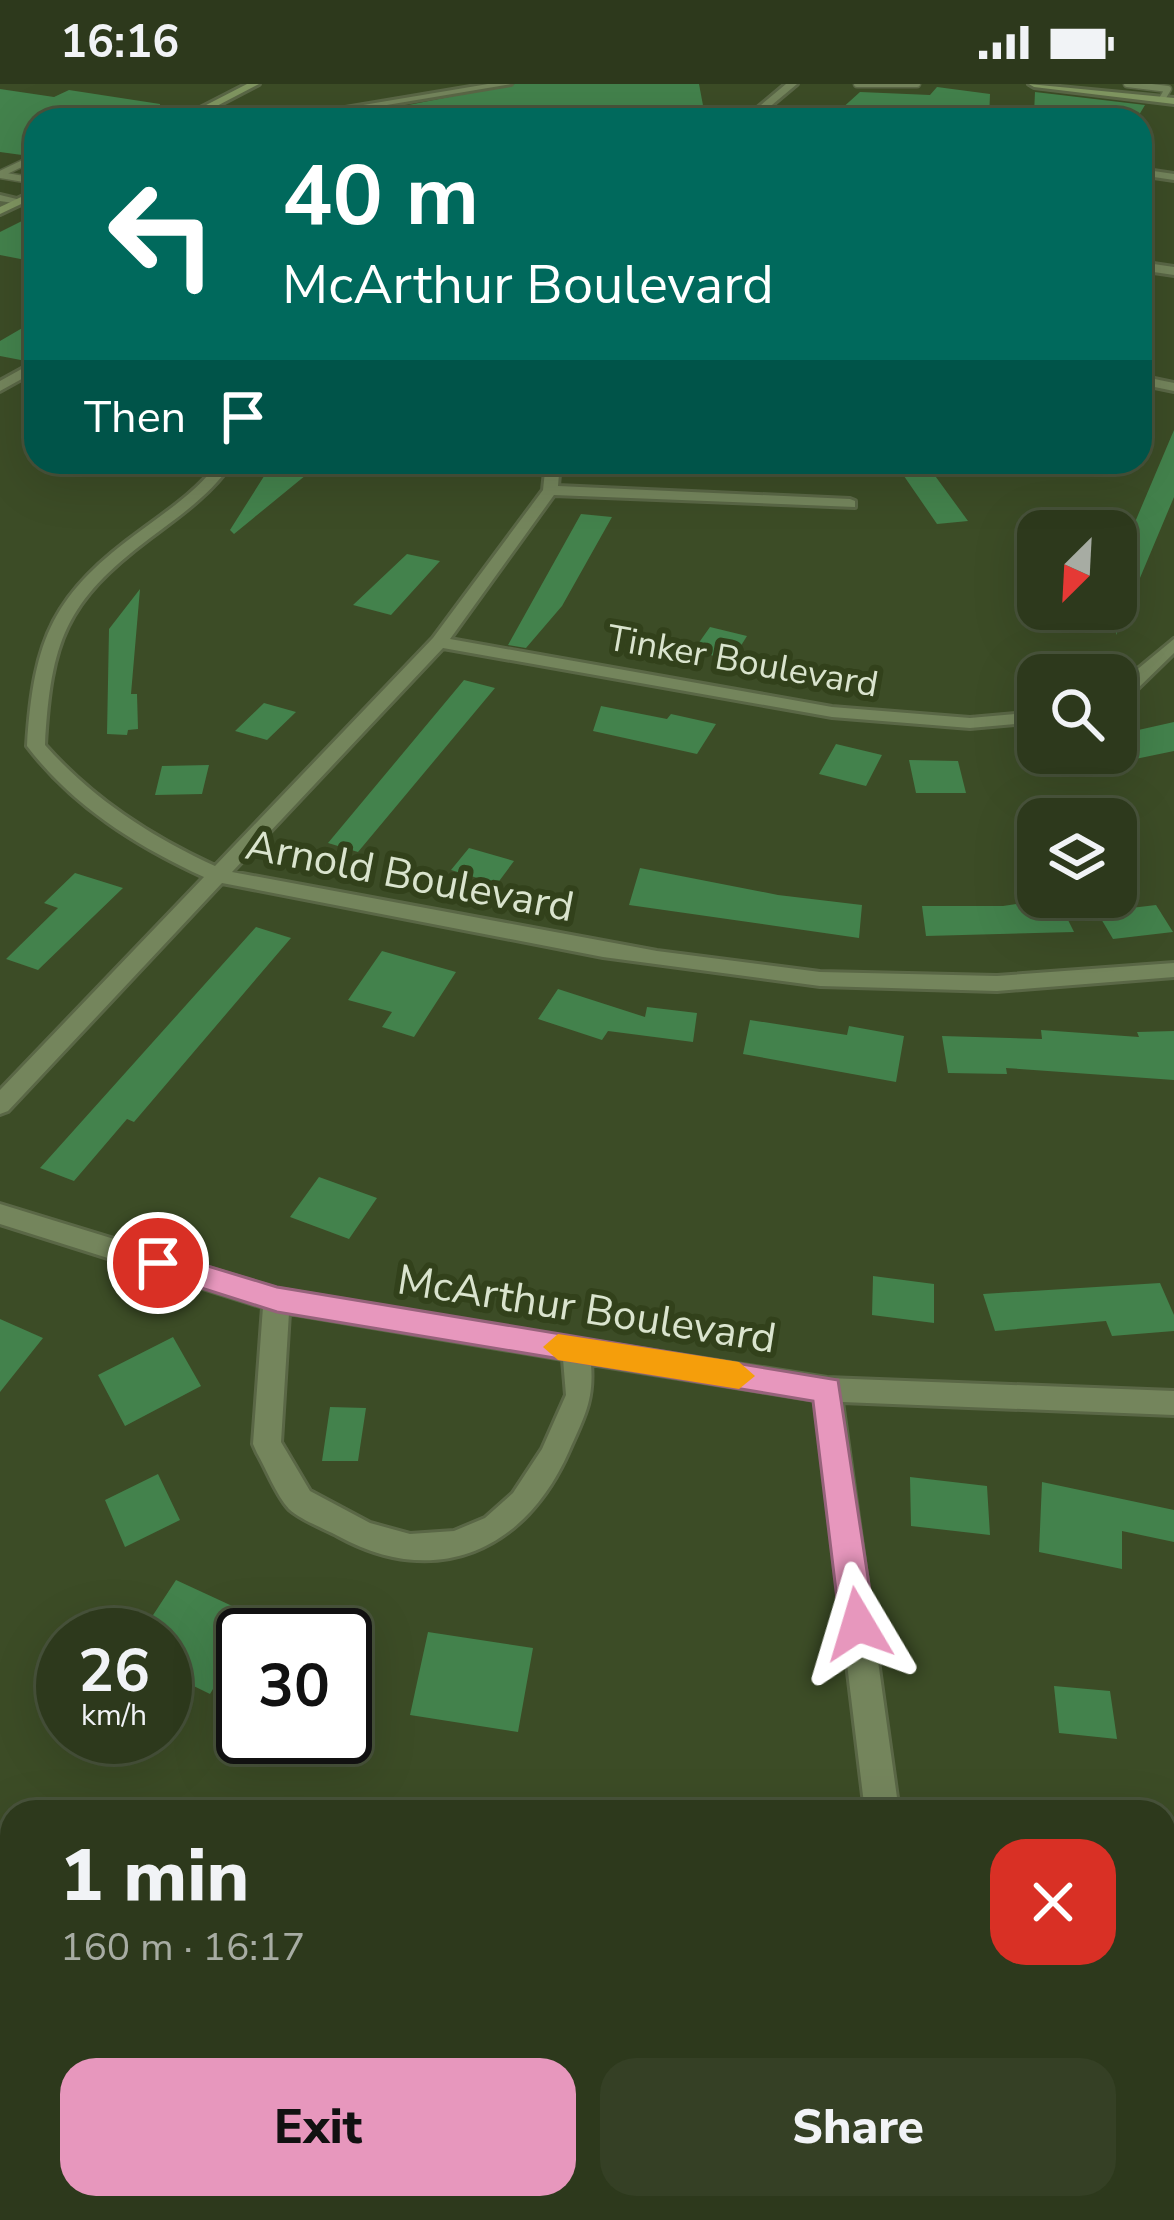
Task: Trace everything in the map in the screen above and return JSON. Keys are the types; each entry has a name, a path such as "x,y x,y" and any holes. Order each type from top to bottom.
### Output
{"main road":[{"path":"206,108 254,84"},
{"path":"1034,84 1127,87 1168,100"},
{"path":"0,212 24,199"}],"street":[{"path":"351,108 506,84"},
{"path":"763,108 792,84"},
{"path":"0,198 20,201"},
{"name":"Arnold Boulevard","path":"215,474 191,501 81,583 63,610 38,690 36,746 96,809 216,875 557,941 819,979 1057,983 1174,970"},
{"path":"0,1105 439,642 550,490 552,474"},
{"path":"550,490 850,504"},
{"name":"Tinker Boulevard","path":"439,642 832,712 970,723 1017,719"},
{"path":"1137,679 1174,644"},
{"name":"McArthur Boulevard","path":"0,1214 277,1300 577,1350 827,1390 1174,1403"},
{"path":"277,1300 267,1444 300,1500 364,1535 410,1548 455,1545 495,1528 523,1502 552,1458 580,1395 577,1350"},
{"path":"827,1390 880,1800"}],"lane":[{"path":"857,84 911,88 916,84"}],"building":[{"path":"515,84 699,84 704,108 393,108"},
{"path":"937,87 990,94 989,108 842,108 860,92 930,95"},
{"path":"0,89 54,97 69,90 160,104 160,108 24,108 24,154 0,152"},
{"path":"1035,92 1145,105 1143,108 1034,108"},
{"path":"24,220 24,260 0,255 0,232"},
{"path":"24,327 24,361 0,356 0,341"},
{"path":"1174,430 1174,497 1137,585 1137,517"},
{"path":"265,474 307,474 234,534 230,530"},
{"path":"903,474 934,474 968,521 937,524"},
{"path":"581,514 612,517 562,606 526,648 508,645"},
{"path":"407,554 440,561 391,615 353,605"},
{"path":"140,589 131,694 137,694 138,729 128,730 127,735 107,734 109,629"},
{"path":"710,627 747,636 732,660 693,651"},
{"path":"464,680 495,688 358,852 328,843"},
{"path":"264,703 296,712 267,740 235,731"},
{"path":"601,706 716,724 697,754 593,731"},
{"path":"1174,722 1174,751 1137,759 1137,730"},
{"path":"836,744 882,755 866,786 819,774"},
{"path":"909,760 958,761 966,793 916,793"},
{"path":"209,765 202,794 155,795 162,766"},
{"path":"469,848 514,861 497,884 451,870"},
{"path":"640,868 778,895 862,905 859,938 629,905"},
{"path":"75,873 123,888 38,970 6,959 58,908 44,903"},
{"path":"1017,904 1017,918 1067,918 1074,932 926,936 922,906"},
{"path":"1156,905 1173,932 1113,939 1101,918 1137,918 1137,907"},
{"path":"256,927 291,938 134,1122 127,1119 74,1181 40,1168"},
{"path":"382,951 456,972 414,1037 382,1027 392,1012 348,1000"},
{"path":"558,989 645,1017 647,1007 697,1013 693,1042 608,1031 602,1040 538,1019"},
{"path":"750,1020 847,1035 849,1026 904,1036 896,1082 743,1054"},
{"path":"1041,1030 1139,1037 1137,1032 1174,1031 1174,1080 1006,1068 1007,1074 948,1073 942,1036 1042,1039"},
{"path":"319,1177 377,1198 349,1239 290,1217"},
{"path":"873,1276 934,1284 934,1323 872,1315"},
{"path":"1160,1283 1174,1315 1174,1331 1112,1336 1106,1321 995,1331 983,1294"},
{"path":"0,1319 43,1338 0,1392"},
{"path":"173,1337 201,1386 125,1426 98,1375"},
{"path":"330,1407 366,1408 358,1461 322,1461"},
{"path":"158,1474 180,1520 125,1547 105,1500"},
{"path":"910,1477 987,1486 990,1535 911,1526"},
{"path":"1042,1482 1174,1510 1174,1542 1122,1531 1122,1569 1039,1552"},
{"path":"176,1580 237,1608 216,1608 216,1684 210,1694 192,1685 192,1608 158,1608"},
{"path":"428,1632 533,1648 518,1732 410,1715"},
{"path":"1054,1686 1110,1691 1117,1739 1059,1733"}],"slow traffic":[{"path":"558,1347 739,1376"}],"route":[{"path":"158,1263 277,1300 827,1390 858,1624"}]}
